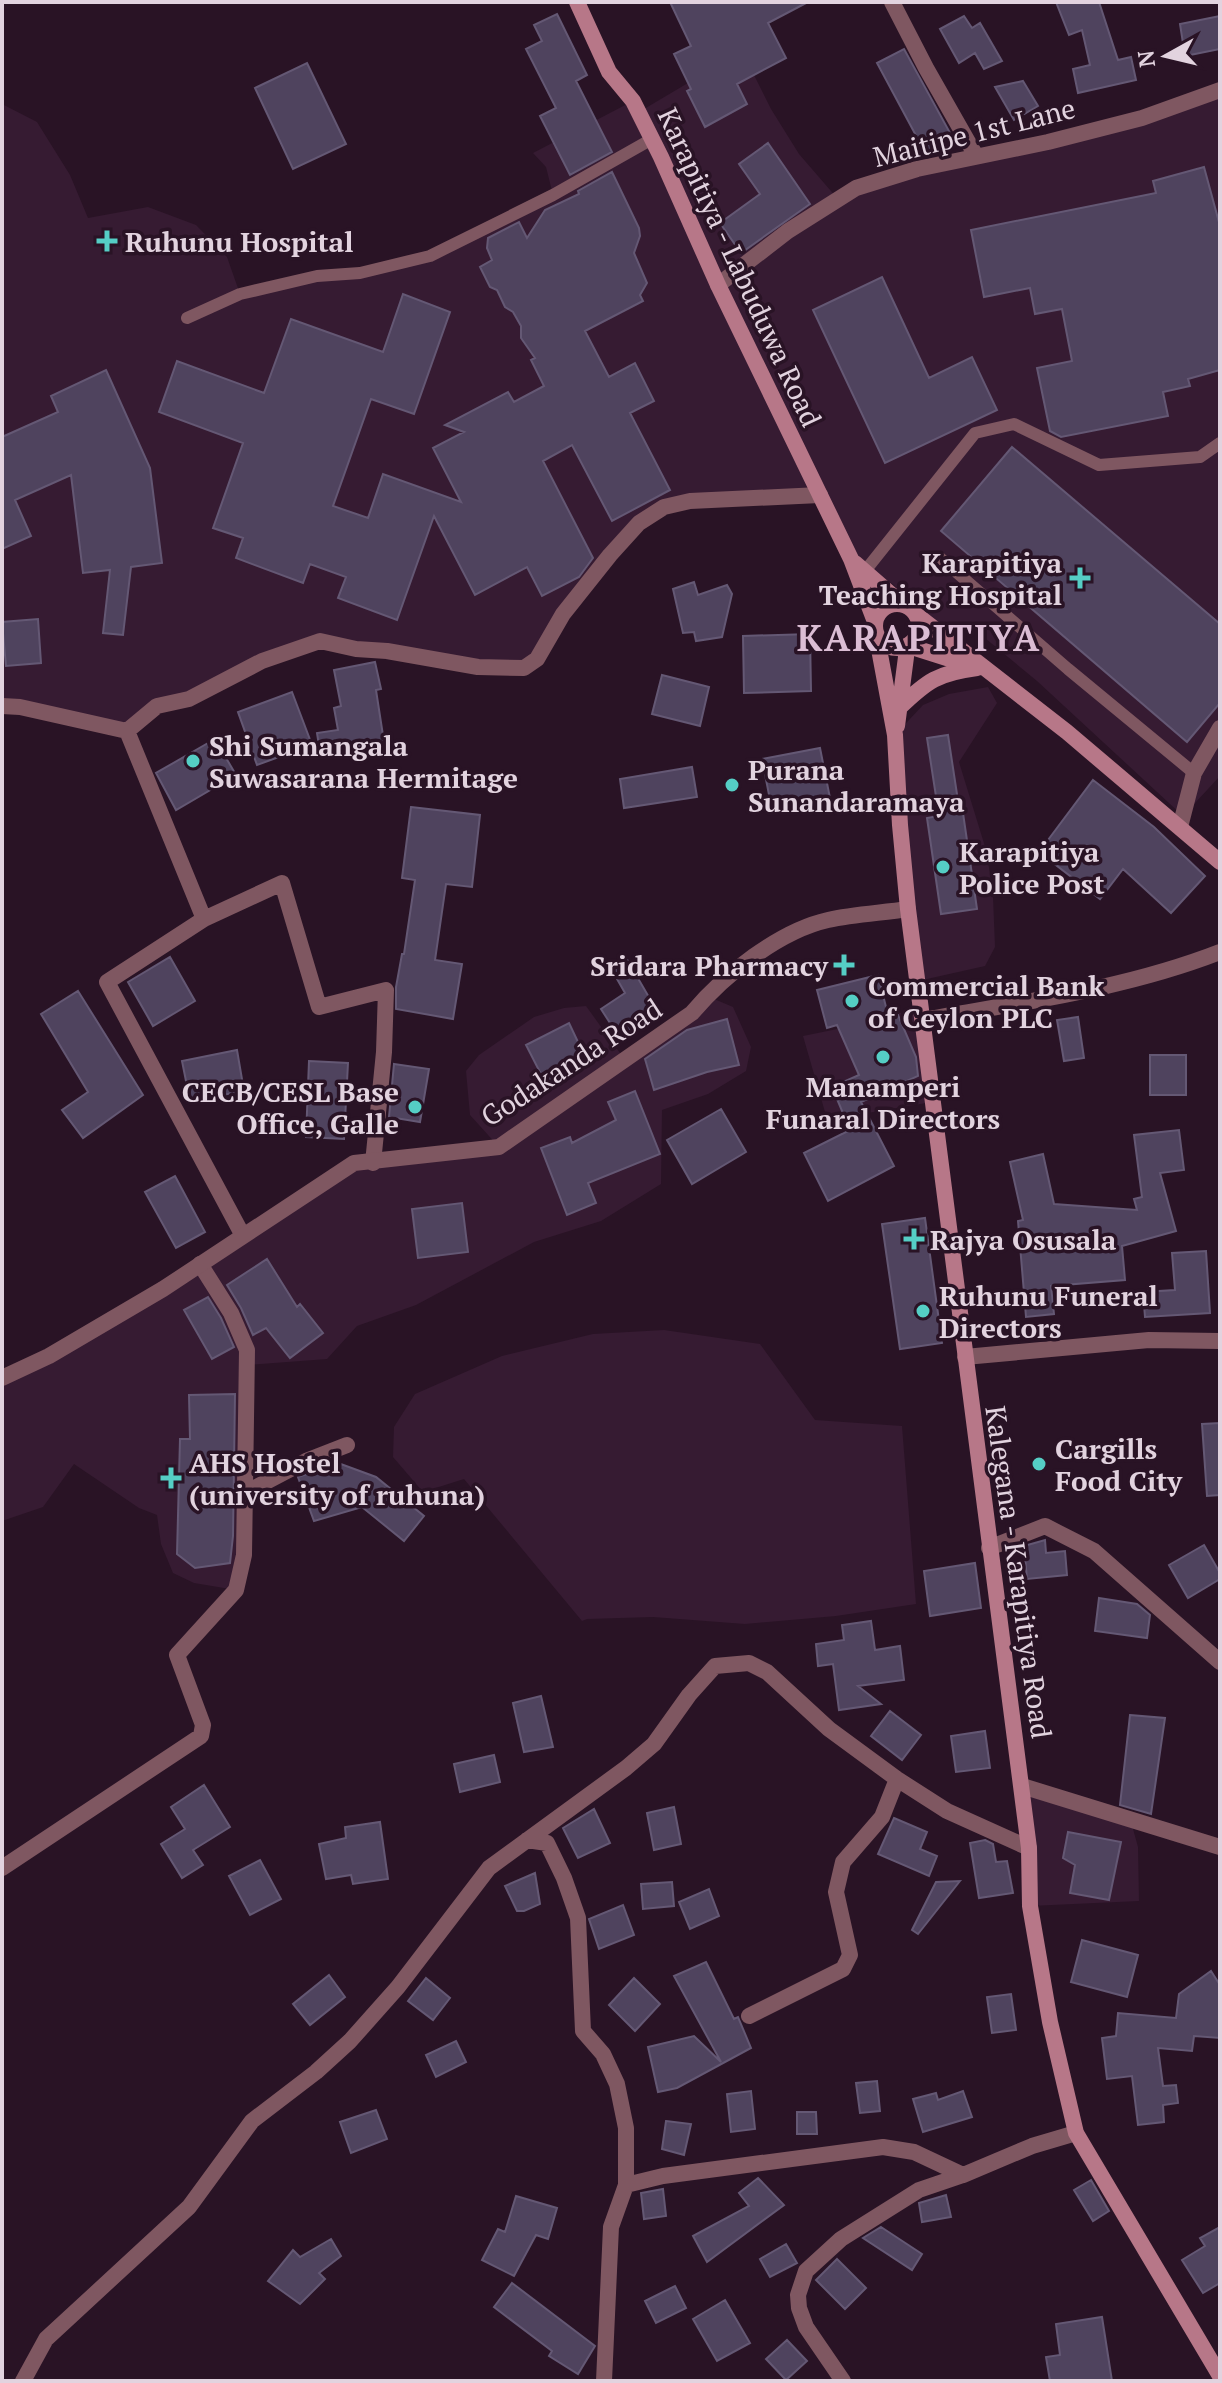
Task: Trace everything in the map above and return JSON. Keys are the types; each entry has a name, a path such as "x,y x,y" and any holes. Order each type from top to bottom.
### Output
{"main road":[{"name":"Karapitiya - Labuduwa Road","path":"577,2 609,72 633,101 652,139 718,285 851,559 876,628"},
{"name":"Karapitiya - Labuduwa Road","path":"851,559 901,603"},
{"path":"984,670 907,647 888,646 876,628 884,608 901,603 1180,827 1220,862"},
{"path":"907,647 919,633 918,616"},
{"name":"Kalegana - Karapitiya Road","path":"876,628 895,735 908,909 1022,1786 1029,1848 1030,1906 1050,2022 1076,2133 1220,2376"},
{"name":"Kalegana - Karapitiya Road","path":"895,735 907,647"},
{"path":"900,707 926,682 959,670 984,670"}],"street":[{"path":"892,2 976,156"},
{"name":"Maitipe 1st Lane","path":"718,285 788,231 856,188 917,169 1048,142 1142,118 1220,90"},
{"path":"127,731 157,706 189,699 262,661 320,641 478,667 524,668 537,659 563,614 610,555 639,523 664,507 690,501 820,495"},
{"path":"2,706 20,707 127,731"},
{"path":"1180,827 1194,773 1220,728"},
{"path":"127,731 204,919"},
{"path":"242,1234 107,982 204,919 282,883 319,1007 386,990 384,1052 373,1163"},
{"name":"Godakanda Road","path":"2,1378 49,1356 200,1264 354,1163 499,1147 692,1013 729,977 788,934 828,920 908,909"},
{"path":"923,1020 1097,989 1220,952"},
{"path":"2,1868 201,1736 203,1725 177,1655 236,1590 244,1555 247,1492 247,1350 231,1313 200,1264"},
{"path":"965,1357 1149,1340 1201,1338 1220,1341"},
{"path":"247,1492 306,1461 347,1445"},
{"path":"989,1548 1045,1526 1094,1551 1220,1662"},
{"path":"23,2381 46,2339 189,2207 252,2121 316,2072 350,2041 398,1987 489,1868 654,1744 689,1695 715,1666 749,1663 767,1672 829,1729 897,1779 947,1811 1029,1848"},
{"path":"749,2016 843,1969 850,1955 836,1892 843,1862 882,1817 897,1779"},
{"path":"1022,1786 1220,1847"},
{"path":"527,1840 547,1843 578,1918 583,2031 603,2054 617,2084 626,2128 626,2185 611,2227 604,2381"},
{"path":"843,2381 806,2327 799,2308 798,2295 806,2271 841,2239 919,2190 1032,2146 1076,2133"},
{"path":"626,2185 663,2176 883,2147 914,2152 963,2175"}],"lane":[{"path":"187,318 240,294 317,276 360,273 430,256 553,195 652,139"},
{"path":"865,571 975,433 1014,424 1099,465 1200,457 1220,443"},
{"path":"939,557 1194,773"}],"shaded area":[{"path":"742,51 771,109 799,154 837,198 1220,90 1220,776 1183,816 1037,681 974,629 929,624 894,585 848,554 819,495 690,501 639,523 524,668 320,641 157,706 127,731 2,706 2,104 37,122 70,175 88,218 148,207 196,225 227,257 240,294 430,256 553,195 546,167 533,153 633,101 639,112"},
{"path":"988,687 997,703 959,762 987,853 995,947 985,966 918,981 895,735 923,705 949,694"},
{"path":"707,996 733,1007 751,1047 746,1071 708,1094 662,1110 661,1184 601,1221 534,1242 416,1305 357,1326 327,1359 247,1365 236,1590 194,1583 173,1573 161,1544 157,1515 139,1508 74,1464 43,1507 2,1521 2,1378 49,1356 354,1163 498,1146 470,1115 466,1071 479,1055 534,1017 564,1008 586,1006 625,1060"},
{"path":"922,1007 932,1102 832,1119 825,1112 803,1036"},
{"path":"664,1330 760,1344 815,1420 902,1426 916,1604 836,1616 745,1624 653,1617 582,1621 464,1479 423,1492 393,1457 394,1427 415,1394 502,1356 593,1334"},
{"path":"1022,1786 1130,1818 1138,1847 1139,1901 1030,1906"}],"building":[{"path":"670,2 808,2 768,23 786,58 737,84 747,104 705,127 687,91 691,89 674,54 691,46"},
{"path":"1056,2 1099,2 1118,60 1131,57 1136,80 1078,93 1073,69 1090,65 1082,30 1069,35"},
{"path":"557,14 587,75 576,81 612,152 570,175 540,116 556,108 526,49 542,41 534,25"},
{"path":"964,16 972,28 980,23 1002,61 984,69 975,53 959,63 940,29"},
{"path":"1220,16 1220,49 1185,56 1180,24"},
{"path":"904,49 955,142 927,156 877,63"},
{"path":"307,63 346,144 293,169 255,88"},
{"path":"1023,81 1038,106 1014,120 995,87"},
{"path":"768,143 810,204 741,253 720,223 760,194 739,164"},
{"path":"1204,167 1220,226 1220,370 1188,379 1190,386 1163,392 1168,416 1061,437 1050,431 1037,368 1072,361 1062,309 1035,314 1030,288 984,297 971,230 1156,193 1153,181"},
{"path":"612,172 639,228 640,236 634,253 647,283 640,295 643,301 585,331 609,377 635,363 654,401 630,413 670,490 612,521 572,445 543,461 593,558 579,577 542,596 527,567 475,595 434,516 397,620 338,598 346,577 310,564 303,583 236,558 243,538 213,528 243,443 159,412 177,361 264,393 291,319 383,352 403,294 450,312 414,414 371,399 333,506 368,518 383,474 461,502 433,448 464,432 445,425 508,392 514,402 544,386 531,360 535,358 521,338 521,326 513,312 505,307 497,290 490,287 480,267 492,260 487,248 488,238 519,222 527,238 545,210 579,194 578,191"},
{"path":"882,277 929,378 972,357 997,410 885,463 813,310"},
{"path":"106,370 150,468 162,563 131,567 123,635 103,633 110,570 83,573 71,475 15,500 31,536 2,549 2,437 58,412 51,396"},
{"name":"Karapitiya Teaching Hospital","path":"1012,447 1220,624 1220,703 1187,742 941,531"},
{"path":"694,582 698,595 727,585 732,594 722,637 696,641 694,632 683,633 673,589"},
{"path":"38,619 41,663 6,666 2,622"},
{"path":"810,634 811,691 744,693 743,636"},
{"path":"375,662 381,689 376,690 384,742 320,752 317,733 338,730 334,708 341,706 334,670"},
{"path":"662,675 709,687 700,726 652,714"},
{"path":"292,692 312,745 257,765 238,712"},
{"path":"948,735 977,909 941,914 927,818 939,816 927,738"},
{"path":"215,739 236,775 176,810 156,773"},
{"path":"820,748 830,798 772,810 762,759"},
{"path":"692,767 697,797 624,808 620,779"},
{"path":"1093,780 1154,827 1205,876 1171,913 1123,869 1100,899 1039,852"},
{"path":"411,807 480,815 472,887 446,884 435,960 462,964 453,1019 396,1009 396,987 415,880 402,878"},
{"path":"625,956 657,1011 619,1037 601,1009 625,993 609,965"},
{"path":"170,957 195,1001 153,1026 128,982"},
{"path":"878,975 889,1019 898,1015 916,1057 918,1076 861,1102 894,1166 828,1201 804,1153 850,1130 832,1087 859,1075 837,1025 827,1028 817,990"},
{"path":"78,991 143,1095 83,1138 62,1110 88,1092 41,1014"},
{"path":"1078,1017 1084,1058 1064,1061 1057,1020"},
{"path":"727,1019 739,1065 654,1090 645,1059 687,1030"},
{"path":"569,1023 586,1059 547,1086 526,1045"},
{"path":"237,1050 244,1091 190,1101 182,1061"},
{"path":"1150,1055 1186,1055 1186,1095 1150,1095"},
{"path":"309,1061 348,1063 344,1139 306,1137"},
{"path":"394,1064 429,1069 420,1122 389,1117"},
{"path":"635,1091 660,1154 588,1183 596,1203 567,1215 541,1148 570,1137 572,1143 616,1120 608,1102"},
{"path":"721,1109 746,1152 692,1184 667,1140"},
{"path":"1179,1130 1184,1170 1160,1173 1176,1231 1122,1246 1125,1280 1051,1286 1054,1314 1026,1317 1018,1221 1023,1220 1010,1162 1043,1154 1054,1204 1137,1210 1134,1199 1142,1197 1134,1135"},
{"path":"175,1176 205,1232 176,1248 145,1192"},
{"path":"462,1203 468,1252 418,1258 412,1209"},
{"path":"925,1218 942,1343 900,1349 882,1224"},
{"path":"1206,1251 1210,1313 1145,1317 1143,1292 1175,1290 1172,1253"},
{"path":"267,1259 297,1307 300,1304 323,1333 290,1358 266,1328 253,1335 227,1285"},
{"path":"208,1297 234,1347 212,1359 184,1310"},
{"path":"235,1394 230,1563 195,1568 177,1554 180,1439 190,1439 189,1395"},
{"path":"1220,1423 1220,1495 1207,1496 1202,1424"},
{"path":"338,1463 376,1477 424,1516 404,1541 362,1507 314,1521 298,1477"},
{"path":"1045,1540 1046,1553 1065,1551 1067,1575 1027,1579 1024,1546"},
{"path":"1204,1545 1220,1573 1220,1579 1188,1598 1169,1565"},
{"path":"975,1563 981,1608 930,1616 924,1571"},
{"path":"1099,1598 1137,1604 1150,1615 1147,1638 1095,1631"},
{"path":"871,1621 875,1650 900,1646 904,1680 858,1686 881,1704 839,1710 833,1664 818,1666 816,1644 844,1640 842,1625"},
{"path":"541,1696 553,1747 524,1752 513,1703"},
{"path":"890,1711 921,1735 902,1760 871,1736"},
{"path":"1130,1715 1165,1718 1151,1814 1120,1805"},
{"path":"985,1731 990,1768 956,1772 951,1736"},
{"path":"494,1755 500,1782 460,1792 454,1764"},
{"path":"204,1785 230,1827 193,1850 203,1865 182,1878 161,1844 185,1829 171,1807"},
{"path":"674,1807 681,1844 654,1850 647,1813"},
{"path":"594,1809 610,1843 578,1858 563,1828"},
{"path":"894,1818 927,1832 920,1849 937,1856 929,1876 878,1854"},
{"path":"380,1822 388,1879 353,1884 351,1875 326,1879 319,1844 346,1838 345,1827"},
{"path":"1068,1832 1121,1842 1109,1900 1070,1893 1075,1865 1063,1858"},
{"path":"985,1840 993,1844 996,1862 1007,1861 1013,1893 979,1898 970,1843"},
{"path":"260,1860 281,1899 250,1915 229,1876"},
{"path":"535,1873 540,1904 517,1911 505,1886"},
{"path":"960,1881 918,1934 912,1930 936,1882"},
{"path":"672,1882 674,1906 643,1909 641,1884"},
{"path":"709,1889 719,1916 690,1929 679,1902"},
{"path":"623,1905 634,1935 599,1949 589,1919"},
{"path":"1082,1940 1138,1955 1127,1997 1071,1982"},
{"path":"706,1962 734,2019 738,2017 751,2048 677,2088 658,2092 648,2047 694,2036 721,2062 674,1976"},
{"path":"1211,1971 1220,1985 1220,2038 1194,2036 1192,2051 1158,2048 1163,2086 1176,2085 1178,2103 1163,2105 1164,2122 1138,2125 1132,2076 1107,2079 1102,2038 1116,2036 1118,2013 1176,2018 1179,1994"},
{"path":"329,1975 345,1997 310,2025 293,2004"},
{"path":"426,1978 450,1998 433,2020 408,2001"},
{"path":"634,1978 660,2004 635,2031 609,2005"},
{"path":"1011,1994 1016,2030 992,2033 987,1997"},
{"path":"456,2041 466,2062 436,2077 426,2055"},
{"path":"877,2081 880,2111 860,2113 856,2083"},
{"path":"751,2091 755,2129 731,2132 727,2094"},
{"path":"963,2091 972,2117 923,2132 913,2099 936,2093 938,2100"},
{"path":"376,2110 387,2139 351,2153 340,2122"},
{"path":"797,2112 816,2112 817,2134 797,2134"},
{"path":"666,2121 691,2124 684,2155 662,2149"},
{"path":"758,2178 784,2205 707,2262 693,2236 749,2206 739,2193"},
{"path":"1091,2180 1109,2211 1093,2221 1074,2190"},
{"path":"663,2189 666,2216 644,2219 641,2193"},
{"path":"946,2195 951,2217 922,2222 919,2203"},
{"path":"516,2196 557,2208 548,2239 536,2235 514,2276 482,2260 498,2229 505,2232"},
{"path":"881,2227 922,2254 912,2270 863,2238"},
{"path":"1220,2227 1220,2283 1203,2293 1182,2260 1205,2246 1200,2238"},
{"path":"331,2239 341,2256 319,2273 325,2279 300,2304 268,2281 293,2250 300,2257"},
{"path":"786,2244 797,2263 770,2277 760,2259"},
{"path":"837,2259 866,2288 845,2309 816,2280"},
{"path":"512,2283 595,2346 578,2374 549,2356 552,2351 494,2307"},
{"path":"675,2286 686,2308 656,2323 645,2301"},
{"path":"725,2300 750,2343 717,2361 693,2319"},
{"path":"1102,2317 1112,2381 1050,2381 1046,2357 1060,2355 1056,2324"},
{"path":"787,2340 807,2361 786,2380 766,2359"}],"place":[{"name":"Ruhunu Hospital","path":"107,241"},
{"name":"Karapitiya Teaching Hospital","path":"1080,578"},
{"name":"Shi Sumangala Suwasarana Hermitage","path":"193,761"},
{"name":"Purana Sunandaramaya","path":"732,785"},
{"name":"Karapitiya Police Post","path":"943,867"},
{"name":"Sridara Pharmacy","path":"844,965"},
{"name":"Commercial Bank of Ceylon PLC","path":"852,1001"},
{"name":"Manamperi Funaral Directors","path":"883,1057"},
{"name":"CECB/CESL Base Office, Galle","path":"415,1107"},
{"name":"Rajya Osusala","path":"914,1239"},
{"name":"Ruhunu Funeral Directors","path":"923,1311"},
{"name":"Cargills Food City","path":"1039,1464"},
{"name":"AHS Hostel (university of ruhuna)","path":"171,1478"}],"district":[{"name":"KARAPITIYA","path":"919,637"}]}
